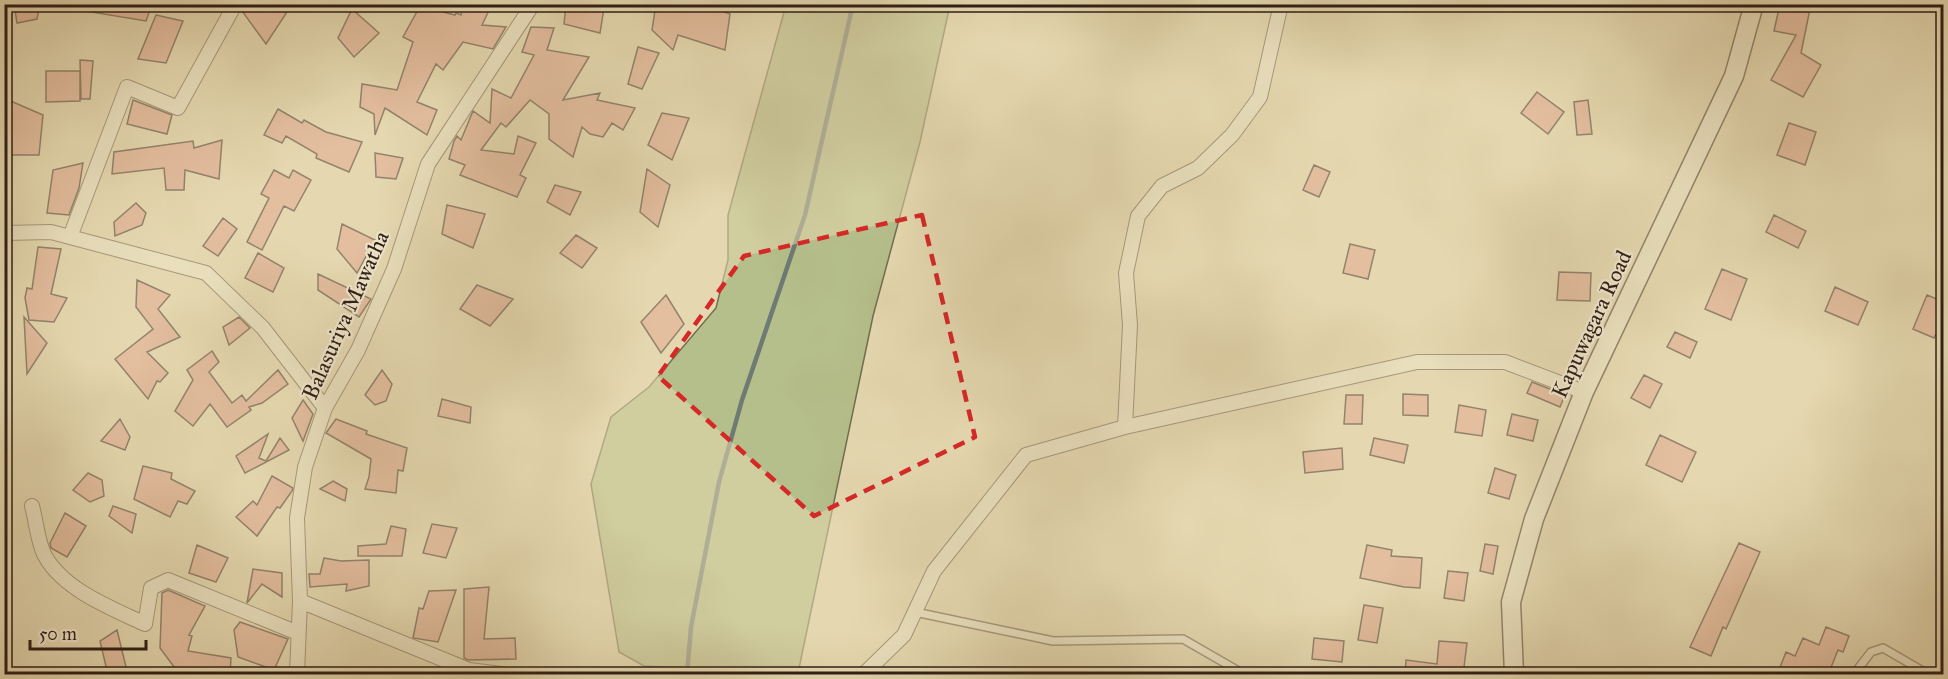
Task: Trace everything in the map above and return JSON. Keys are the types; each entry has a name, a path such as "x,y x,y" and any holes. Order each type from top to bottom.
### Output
{"street":[{"name":"Balasuriya Mawatha","path":"297,675 300,601 297,518 305,468 325,408 358,350 394,269 428,164 533,4"},
{"path":"1125,427 1130,325 1126,273 1138,216 1162,186 1198,168 1224,143 1260,97 1281,4"},
{"name":"Kapuwagara Road","path":"1514,675 1511,602 1534,519 1584,392 1734,76 1754,4"},
{"path":"70,237 128,87 178,108 233,8"},
{"path":"4,233 51,232 206,273 263,328 325,408"},
{"path":"864,675 904,635 934,571 1026,455 1125,427 1417,362 1505,362 1584,392"},
{"path":"32,506 44,555 56,571 89,598 145,624 151,588 168,580 298,633"},
{"path":"300,601 469,670 501,675"}],"lane":[{"path":"915,612 1053,641 1183,639 1242,673 1257,675"},
{"path":"1854,675 1871,651 1883,648 1928,675"}],"highlighted area":[{"path":"922,215 975,437 814,516 658,376 744,256"}],"green space":[{"path":"786,5 950,5 920,142 873,316 798,673 644,666 619,652 591,484 611,417 649,387 716,308 728,260 728,215"}],"building":[{"path":"14,4 40,4 37,19 17,23"},
{"path":"86,4 152,4 146,21 85,11"},
{"path":"245,4 276,4 287,12 266,44 242,11"},
{"path":"463,4 492,4 482,25 506,27 493,49 463,42 443,70 436,64 417,102 437,110 427,135 385,108 375,135 374,114 360,107 362,84 397,90 413,42 403,37 420,6 461,15"},
{"path":"566,4 604,8 600,33 564,24"},
{"path":"656,4 682,4 698,9 698,4 703,4 730,14 725,50 678,35 673,50 652,30"},
{"path":"1780,4 1811,4 1801,53 1821,65 1803,97 1771,80 1796,35 1774,31"},
{"path":"352,9 379,33 354,57 338,38"},
{"path":"156,15 183,21 166,63 138,59"},
{"path":"531,27 554,28 547,50 589,57 563,100 600,93 597,100 635,108 623,130 612,123 603,137 590,134 582,127 573,157 549,139 549,114 530,100 506,127 501,123 481,150 514,154 518,136 536,143 520,175 526,178 517,197 460,175 465,165 449,159 454,141 457,136 461,140 473,111 490,123 492,89 511,98 534,55 522,52"},
{"path":"638,47 659,53 642,89 628,84"},
{"path":"80,60 93,61 90,99 81,99"},
{"path":"46,71 80,71 80,101 46,102"},
{"path":"1537,92 1564,112 1548,134 1521,113"},
{"path":"6,99 43,115 39,155 4,155"},
{"path":"133,100 172,115 167,134 127,124"},
{"path":"1588,100 1592,134 1577,135 1574,102"},
{"path":"278,109 302,123 304,120 326,132 362,142 349,172 316,158 317,154 286,136 282,143 264,135"},
{"path":"662,113 689,118 672,160 648,145"},
{"path":"1789,123 1816,132 1805,165 1777,155"},
{"path":"222,140 219,179 185,170 184,190 166,190 164,168 112,174 114,152 193,141 194,148"},
{"path":"375,153 403,158 396,179 376,177"},
{"path":"83,163 79,188 69,215 47,213 53,170"},
{"path":"1314,165 1330,172 1319,197 1303,190"},
{"path":"647,169 670,185 658,227 640,212"},
{"path":"274,170 289,178 293,170 311,180 294,211 284,206 262,250 247,242 269,198 261,194"},
{"path":"555,185 581,192 570,215 547,202"},
{"path":"136,203 146,213 142,225 115,236 114,222"},
{"path":"447,205 485,214 473,248 442,234"},
{"path":"1774,215 1806,231 1798,248 1766,232"},
{"path":"223,218 237,229 218,256 203,246"},
{"path":"342,224 375,240 357,273 337,249"},
{"path":"576,235 597,248 582,268 560,253"},
{"path":"1350,244 1375,250 1368,279 1343,273"},
{"path":"38,247 61,249 51,294 67,298 54,322 29,320 25,298 27,288 32,289"},
{"path":"258,253 284,268 273,292 245,278"},
{"path":"1722,269 1747,279 1731,320 1705,309"},
{"path":"1559,272 1591,273 1590,301 1557,300"},
{"path":"318,274 371,299 359,317 318,290"},
{"path":"137,280 170,295 158,309 180,337 147,352 168,373 160,382 157,381 148,399 115,359 153,329 136,307"},
{"path":"477,285 513,299 490,326 460,309"},
{"path":"1835,287 1868,302 1858,325 1825,311"},
{"path":"666,295 684,324 661,353 641,322"},
{"path":"1927,295 1944,302 1944,317 1934,338 1913,329"},
{"path":"24,317 47,343 27,374"},
{"path":"239,317 250,328 229,345 223,327"},
{"path":"1675,332 1697,342 1690,358 1667,347"},
{"path":"212,351 219,362 209,372 232,403 242,395 246,401 278,370 288,384 262,403 249,407 251,410 227,427 210,404 193,426 175,411 193,380 187,370"},
{"path":"382,370 392,384 386,401 375,405 365,395"},
{"path":"1644,375 1662,384 1650,408 1631,398"},
{"path":"1532,382 1565,395 1560,407 1527,393"},
{"path":"1403,394 1428,395 1428,416 1403,415"},
{"path":"1346,395 1363,395 1362,424 1344,424"},
{"path":"442,399 471,407 470,423 438,416"},
{"path":"303,400 313,414 303,441 292,418"},
{"path":"1459,405 1486,410 1482,436 1455,432"},
{"path":"1512,414 1538,420 1533,441 1507,435"},
{"path":"120,419 130,437 125,450 101,441"},
{"path":"336,419 367,431 366,434 407,448 403,471 398,470 396,493 365,489 371,459 326,433"},
{"path":"268,434 259,458 266,461 280,438 289,450 245,473 236,456"},
{"path":"1660,435 1696,452 1682,482 1646,465"},
{"path":"1374,438 1408,445 1404,463 1370,455"},
{"path":"1342,448 1343,469 1305,473 1303,452"},
{"path":"143,466 172,473 171,479 195,491 187,504 178,501 170,517 134,499"},
{"path":"1495,468 1516,475 1509,499 1488,493"},
{"path":"88,473 102,480 104,496 90,502 73,490"},
{"path":"272,476 293,488 257,536 236,517 253,501 257,505"},
{"path":"333,481 347,489 345,501 320,489"},
{"path":"113,506 136,514 132,533 109,516"},
{"path":"65,513 86,526 67,557 51,548 50,543"},
{"path":"432,524 457,528 446,558 423,553"},
{"path":"391,526 406,529 402,556 358,556 358,546 386,544"},
{"path":"1739,543 1760,552 1726,629 1723,627 1711,656 1690,647"},
{"path":"1485,544 1498,546 1493,574 1480,571"},
{"path":"197,545 228,558 216,582 189,573"},
{"path":"1367,545 1392,550 1391,556 1422,558 1420,588 1360,578"},
{"path":"324,558 341,561 369,560 369,586 346,591 347,584 310,587 309,574 320,574"},
{"path":"253,569 282,573 282,597 262,584 247,603"},
{"path":"1448,571 1468,573 1464,601 1444,598"},
{"path":"489,587 484,639 515,638 516,659 468,660 464,658 464,589"},
{"path":"168,590 205,606 189,635 192,636 188,651 231,658 230,675 180,675 160,648 162,593"},
{"path":"456,590 438,642 413,638 419,608 423,609 429,591"},
{"path":"1364,605 1383,608 1377,643 1358,640"},
{"path":"240,622 288,639 274,670 238,657 234,630"},
{"path":"1826,627 1849,636 1843,652 1838,650 1828,675 1777,675 1786,652 1795,656 1803,638 1819,645"},
{"path":"117,630 128,675 108,675 100,641"},
{"path":"1314,638 1344,641 1342,662 1312,659"},
{"path":"1439,641 1467,643 1463,675 1405,675 1406,660 1437,664"}],"waterway":[{"path":"687,674 691,627 719,482 742,400 805,215 853,4"}]}
